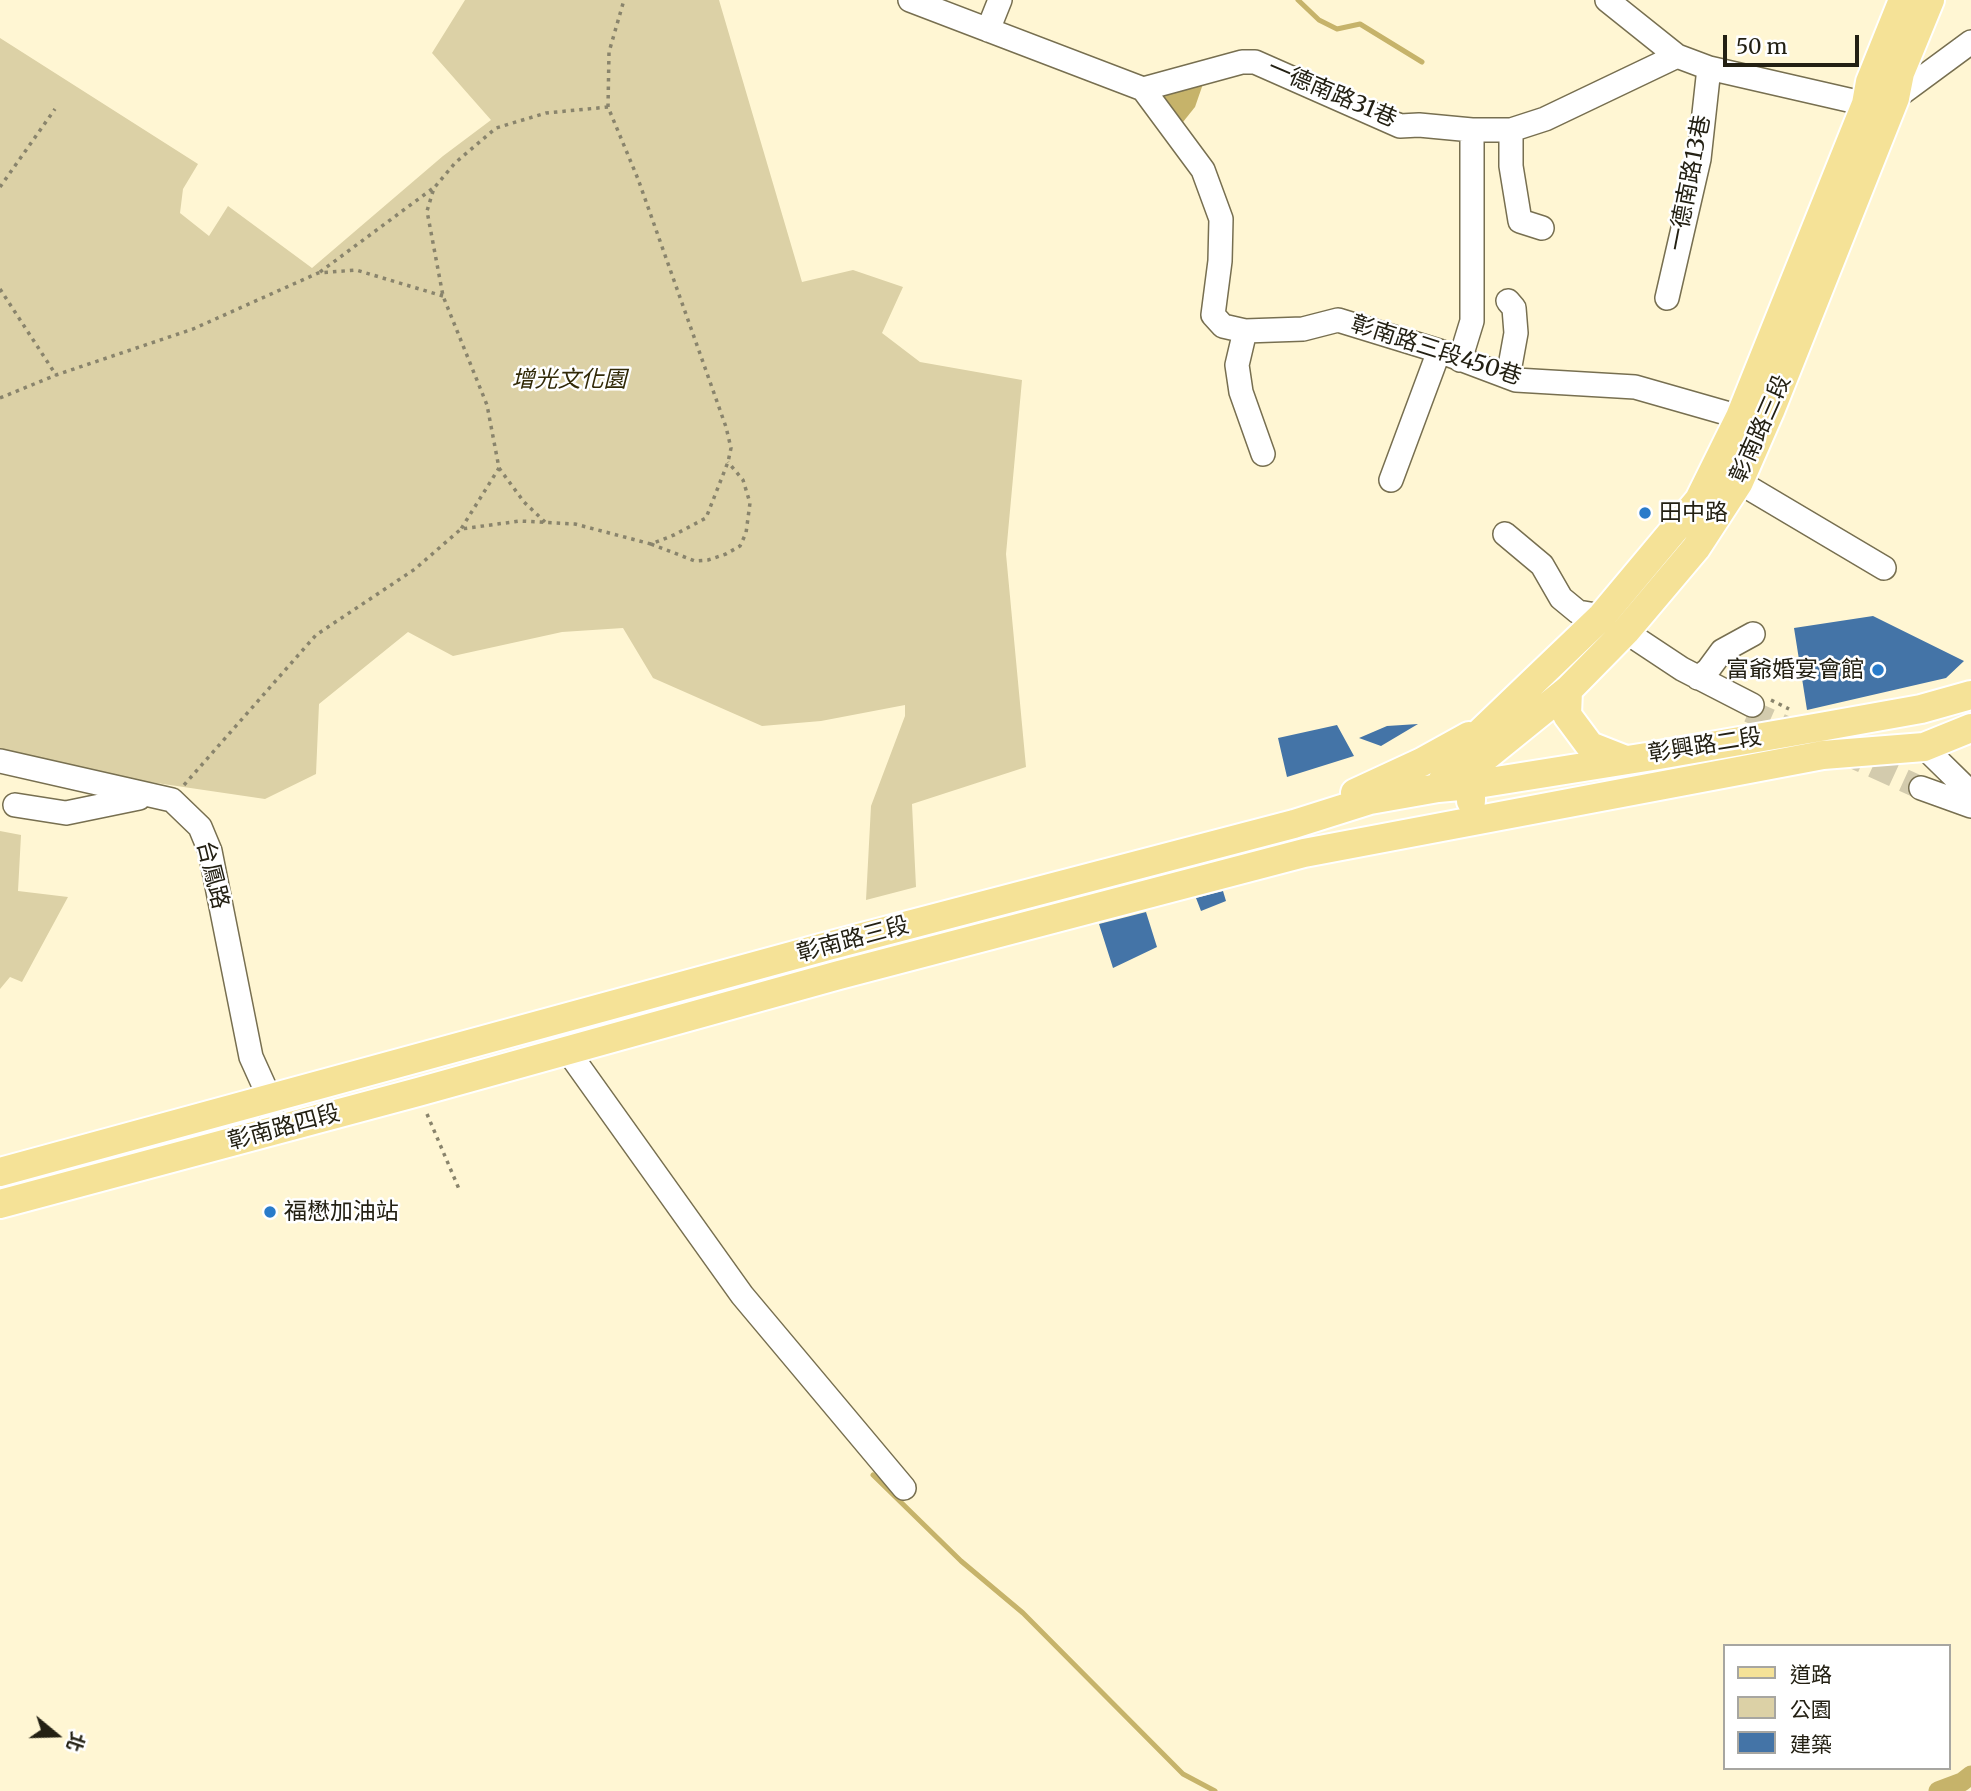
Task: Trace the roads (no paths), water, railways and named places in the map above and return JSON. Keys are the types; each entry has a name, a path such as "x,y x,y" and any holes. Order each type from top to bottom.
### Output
{"main road":[{"name":"彰南路三段","path":"270,1099 828,946 1294,824 1370,800 1438,788 1462,750 1602,616 1699,500 1740,417 1866,104 1870,82 1903,0"},
{"name":"彰南路三段","path":"567,1050 839,975 1304,853 1471,822 1471,785 1479,762 1568,690 1626,631 1696,548 1739,482 1895,98 1900,73 1930,0"},
{"path":"1568,690 1567,715 1590,746 1623,759"},
{"name":"彰興路二段","path":"1438,788 1672,753 1907,712 1971,695"},
{"path":"1294,824 1422,762 1489,724"},
{"name":"彰興路二段","path":"1471,822 1823,755 1924,747 1971,728"},
{"path":"1438,788 1471,822"},
{"name":"彰南路四段","path":"0,1204 567,1050"},
{"name":"彰南路四段","path":"0,1172 270,1099"}],"street":[{"path":"910,0 1143,89"},
{"path":"988,30 1000,0"},
{"path":"1619,4 1677,56 1709,68 1866,104 1895,98 1971,42"},
{"name":"一德南路31巷","path":"1143,89 1242,62 1255,62 1400,126 1511,130 1545,119 1677,56"},
{"name":"一德南路13巷","path":"1667,298 1699,159 1709,68"},
{"name":"彰南路三段450巷","path":"1143,89 1203,170 1221,219 1220,261 1213,314 1223,326 1245,331 1303,329 1338,320 1450,355 1516,380 1635,387 1740,417"},
{"path":"1391,480 1450,355 1472,321 1472,130"},
{"path":"1511,130 1511,166 1520,221 1542,228"},
{"path":"1508,301 1514,308 1516,333 1508,377"},
{"path":"1245,331 1237,365 1244,402 1263,454"},
{"path":"1739,482 1884,568"},
{"path":"1505,534 1542,565 1561,598 1578,612 1602,616 1698,678 1751,708"},
{"path":"1698,678 1708,670 1722,651 1753,634"},
{"path":"1924,747 1971,793"},
{"path":"0,761 161,798"},
{"path":"1923,784 1971,804"},
{"path":"15,805 66,813 161,798"},
{"name":"台鳳路","path":"161,798 200,827 210,851 251,1057 270,1099 273,1131"},
{"path":"567,1050 743,1295 904,1488"}],"waterway":[{"path":"1298,0 1319,20 1337,29 1360,24 1422,62"},
{"path":"873,1475 961,1561 1023,1613 1183,1774 1215,1791"},
{"path":"1938,1791 1962,1782 1971,1775"}],"tunnel":[{"path":"1749,711 1801,734"},
{"path":"1842,752 1921,788"}],"place":[{"name":"田中路","path":"1645,513"},
{"name":"富爺婚宴會館","path":"1878,670"},
{"name":"福懋加油站","path":"270,1212"}],"park label":[{"name":"增光文化園","path":"569,380"}]}
